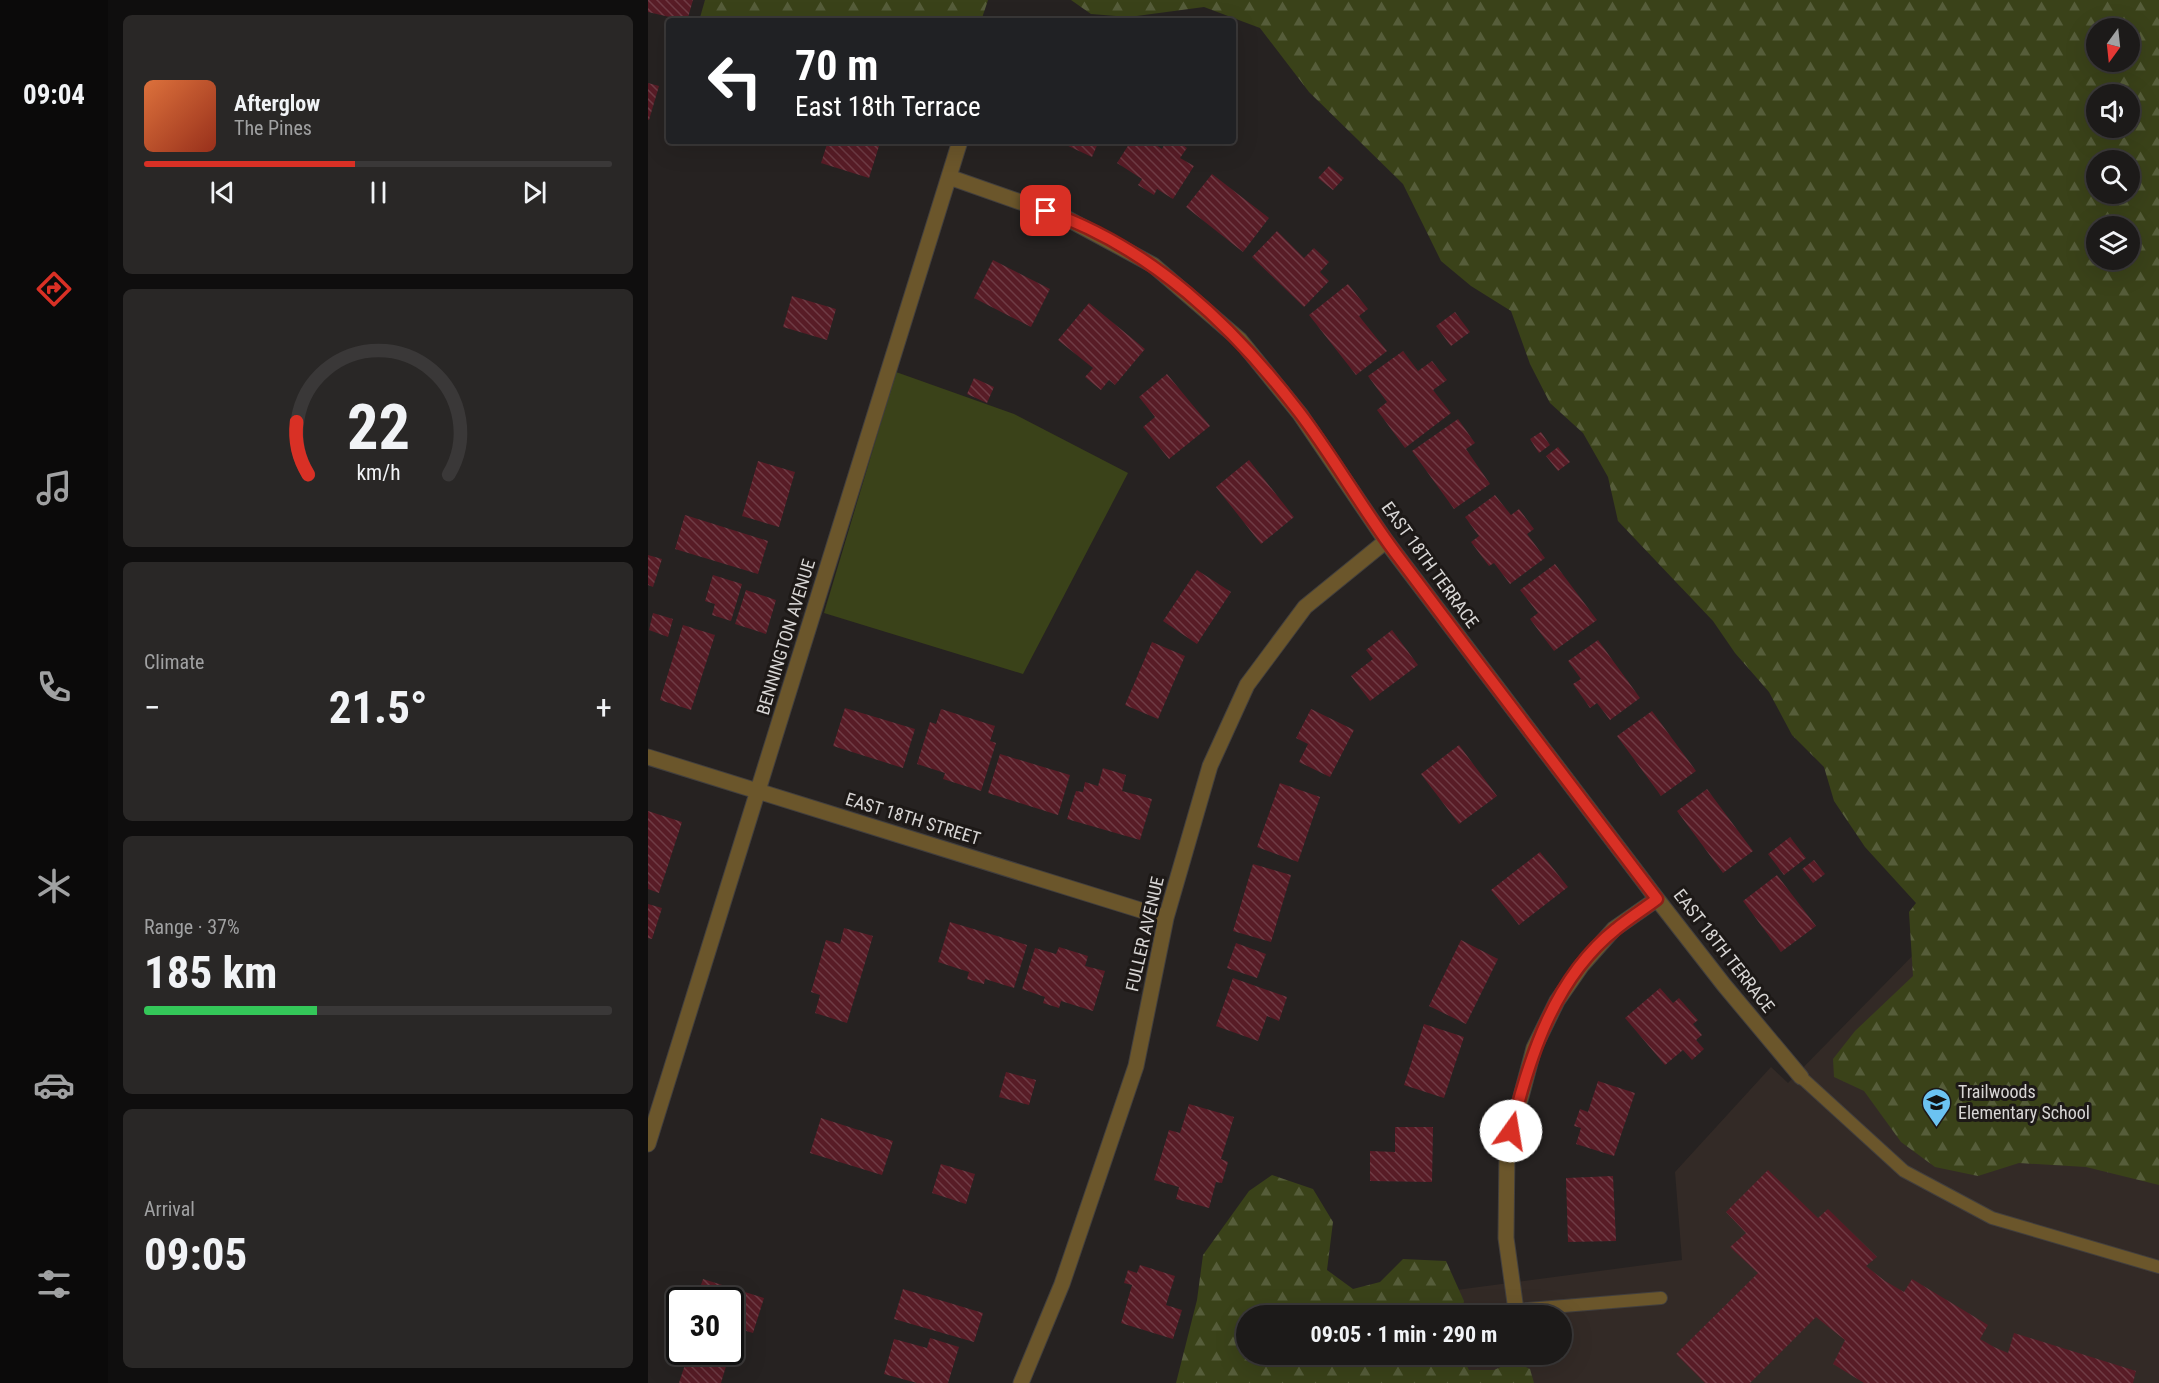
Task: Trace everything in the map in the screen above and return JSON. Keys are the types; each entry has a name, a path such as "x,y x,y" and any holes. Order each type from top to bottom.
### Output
{"street":[{"name":"BENNINGTON AVENUE","path":"648,1144 959,144"},
{"name":"EAST 18TH TERRACE","path":"948,177 1065,218 1153,265 1240,340 1300,414 1386,541 1657,899 1724,985 1801,1077"},
{"name":"FULLER AVENUE","path":"1021,1383 1062,1284 1136,1066 1166,918 1210,766 1247,685 1305,608 1386,541"},
{"name":"EAST 18TH STREET","path":"648,757 1166,918"},
{"path":"1515,1305 1506,1238 1507,1149 1534,1048 1557,1001 1582,965 1614,930 1657,899"}],"lane":[{"path":"1801,1077 1904,1171 1992,1218 2159,1267"},
{"path":"1572,1305 1661,1298"}],"shaded area":[{"name":"Trailwoods Elementary School","path":"1925,943 2159,973 2159,1383 1234,1383 1241,1365 1572,1365 1572,1305 1344,1305 1682,1260 1675,1172 1771,1067 1788,1083"}],"green space":[{"path":"705,0 988,0 982,18 700,18"},
{"path":"1071,0 2159,0 2159,1185 2086,1167 2019,1163 1978,1176 1935,1167 1901,1142 1864,1091 1834,1077 1833,1059 1855,1031 1913,976 1909,912 1916,903 1865,847 1834,801 1824,767 1792,735 1769,692 1735,653 1713,621 1618,521 1608,477 1583,433 1550,403 1530,364 1511,311 1471,286 1441,261 1403,184 1309,92 1260,28 1204,7 1129,17 1091,14"},
{"path":"896,372 1014,414 1128,473 1023,674 824,613"},
{"path":"1272,1175 1313,1189 1333,1222 1327,1270 1353,1289 1380,1282 1403,1259 1446,1261 1464,1301 1463,1305 1236,1305 1236,1365 1466,1365 1469,1370 1494,1370 1505,1365 1522,1365 1530,1369 1534,1383 1176,1383 1197,1300 1203,1255 1249,1191"}],"building":[{"path":"648,0 693,0 688,18 674,18 648,12"},
{"path":"648,83 659,86 649,120 648,120"},
{"path":"827,144 880,144 869,178 821,163"},
{"path":"1066,144 1098,144 1092,157"},
{"path":"1129,144 1154,144 1162,149 1164,144 1181,144 1187,148 1180,158 1194,166 1173,199 1157,189 1154,195 1138,185 1142,179 1117,163"},
{"path":"1329,166 1344,178 1333,190 1318,178"},
{"path":"1212,174 1269,218 1243,252 1186,207"},
{"path":"1277,231 1304,258 1314,248 1329,262 1320,272 1329,281 1304,307 1252,257"},
{"path":"993,260 1050,289 1031,327 974,298"},
{"path":"1348,284 1368,309 1359,316 1387,351 1356,375 1309,315"},
{"path":"792,296 836,309 827,340 783,327"},
{"path":"1089,303 1145,349 1115,385 1109,380 1101,390 1085,377 1093,368 1058,340"},
{"path":"1455,312 1470,332 1451,346 1436,326"},
{"path":"1403,351 1418,371 1432,361 1447,380 1433,390 1451,413 1405,448 1377,410 1387,402 1368,376"},
{"path":"1167,374 1210,426 1169,459 1143,427 1155,417 1139,397"},
{"path":"974,378 994,387 987,403 967,394"},
{"path":"1458,419 1475,443 1466,449 1490,484 1454,509 1412,451"},
{"path":"1541,432 1550,445 1539,453 1530,439"},
{"path":"1558,447 1570,462 1558,471 1546,456"},
{"path":"1249,460 1294,517 1261,544 1216,487"},
{"path":"758,461 795,472 779,527 742,516"},
{"path":"1495,495 1511,515 1519,509 1534,529 1527,534 1545,558 1510,584 1494,563 1489,566 1471,542 1479,536 1465,517"},
{"path":"685,515 768,541 758,574 675,549"},
{"path":"648,555 662,559 653,587 648,585"},
{"path":"1555,564 1597,620 1554,651 1530,619 1538,613 1520,590"},
{"path":"1197,570 1231,592 1197,644 1163,621"},
{"path":"713,575 742,584 731,621 712,615 715,604 705,601"},
{"path":"746,590 776,600 766,634 735,624"},
{"path":"653,613 673,619 668,637 649,630"},
{"path":"683,625 715,635 691,710 660,700"},
{"path":"1392,630 1418,665 1370,701 1351,676 1373,659 1366,650"},
{"path":"1598,640 1640,698 1610,720 1597,703 1590,708 1573,684 1581,679 1568,661"},
{"path":"1152,642 1185,656 1158,719 1125,705"},
{"path":"845,708 915,729 903,768 833,746"},
{"path":"941,709 995,726 990,741 996,743 981,791 943,779 945,773 917,764 930,722 936,724"},
{"path":"1311,709 1354,730 1330,777 1299,762 1308,744 1296,738"},
{"path":"1652,711 1696,771 1661,796 1617,736"},
{"path":"1459,745 1497,796 1459,824 1421,774"},
{"path":"1000,754 1070,775 1058,815 988,793"},
{"path":"1103,768 1126,775 1122,791 1152,799 1140,840 1067,819 1076,791 1083,792 1085,782 1098,786"},
{"path":"1280,783 1320,797 1298,862 1257,847"},
{"path":"1707,789 1753,851 1723,873 1677,811"},
{"path":"648,811 682,822 659,893 648,889"},
{"path":"1790,837 1806,858 1784,875 1768,854"},
{"path":"1540,852 1568,887 1519,925 1491,890"},
{"path":"1814,860 1825,874 1813,883 1802,869"},
{"path":"1253,864 1291,875 1271,942 1233,931"},
{"path":"1777,875 1816,926 1781,952 1743,901"},
{"path":"648,904 662,908 652,939 648,938"},
{"path":"950,922 1027,945 1014,988 985,979 984,984 967,979 969,972 938,962"},
{"path":"844,928 873,936 847,1023 815,1013 820,995 811,992 826,940 840,944"},
{"path":"1461,940 1498,959 1466,1024 1429,1006"},
{"path":"1236,943 1266,954 1257,978 1227,968"},
{"path":"1059,947 1088,956 1085,966 1105,971 1093,1011 1061,1001 1059,1008 1043,1003 1045,997 1022,989 1035,948 1056,954"},
{"path":"1233,978 1287,997 1279,1021 1267,1016 1258,1041 1216,1026"},
{"path":"1660,988 1673,1003 1679,998 1698,1020 1693,1024 1702,1035 1696,1040 1704,1049 1692,1060 1683,1050 1665,1065 1625,1018"},
{"path":"1424,1024 1464,1037 1444,1098 1404,1085"},
{"path":"1006,1072 1036,1080 1029,1105 999,1097"},
{"path":"1598,1081 1635,1093 1614,1156 1576,1144 1581,1128 1574,1126 1580,1109 1588,1112"},
{"path":"1189,1104 1234,1117 1221,1159 1228,1162 1222,1183 1216,1182 1209,1208 1176,1199 1179,1187 1154,1180 1169,1130 1180,1133"},
{"path":"821,1118 893,1141 882,1175 810,1153"},
{"path":"1395,1127 1433,1127 1432,1182 1370,1181 1370,1151 1395,1152"},
{"path":"941,1164 975,1174 966,1204 932,1193"},
{"path":"1768,1170 1818,1218 1828,1209 1877,1257 1866,1266 1885,1281 1904,1292 1912,1279 1988,1325 1980,1339 2008,1353 2014,1333 2136,1371 2133,1383 1864,1383 1833,1364 1845,1340 1816,1317 1750,1383 1705,1383 1676,1354 1758,1273 1730,1247 1746,1233 1726,1212"},
{"path":"1613,1176 1616,1241 1568,1242 1566,1178"},
{"path":"1140,1265 1175,1276 1166,1305 1182,1310 1173,1339 1121,1323 1132,1285 1124,1283 1128,1270 1137,1273"},
{"path":"703,1279 729,1287 700,1287"},
{"path":"903,1289 983,1313 974,1342 894,1319"},
{"path":"744,1292 764,1298 753,1333 744,1330"},
{"path":"930,1338 959,1347 948,1383 917,1383 884,1374 894,1339 927,1348"},
{"path":"685,1365 726,1365 721,1383 679,1383"}],"place":[{"name":"Trailwoods Elementary School","path":"1937,1128"}],"route":[{"path":"1046,211 1065,218 1153,265 1240,340 1300,414 1386,541 1657,899 1614,930 1582,965 1557,1001 1534,1048 1511,1131"}]}
